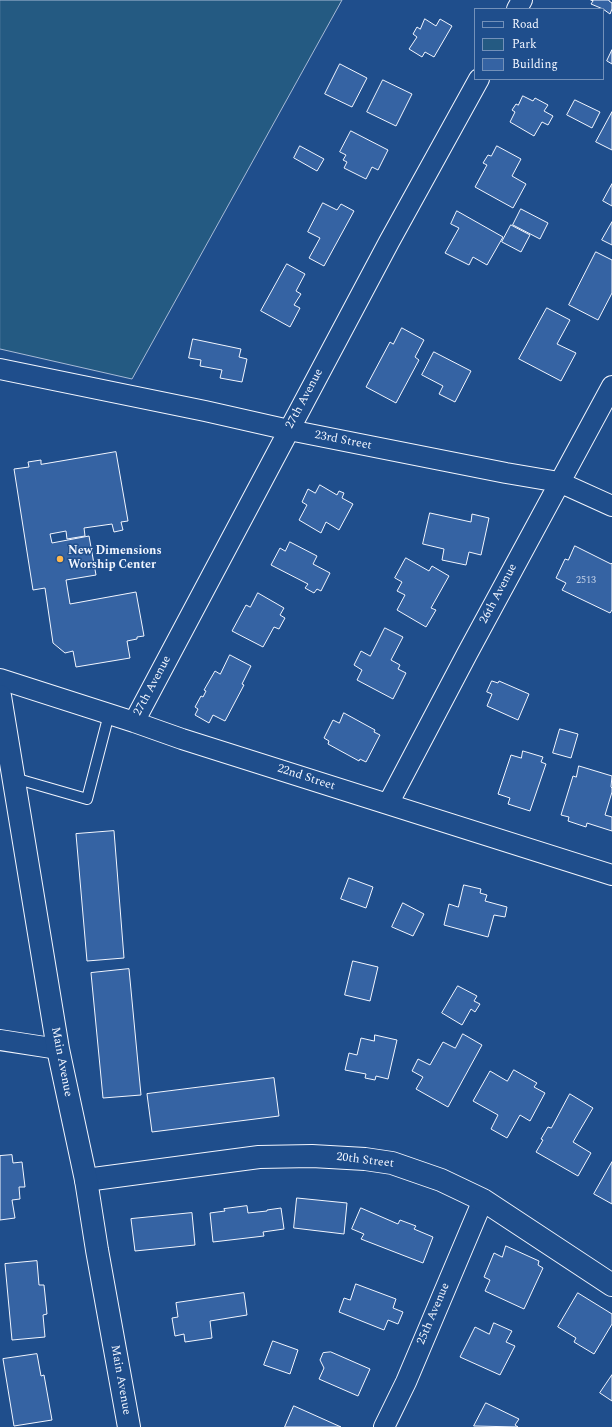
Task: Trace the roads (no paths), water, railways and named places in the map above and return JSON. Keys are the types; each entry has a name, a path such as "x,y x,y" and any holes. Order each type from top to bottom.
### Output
{"main road":[{"name":"Main Avenue","path":"0,696 58,1049 86,1180 129,1427"},
{"name":"20th Street","path":"86,1180 258,1157 312,1156 365,1159 392,1164 441,1180 483,1200 612,1286"}],"street":[{"name":"27th Avenue","path":"134,722 389,242 478,80"},
{"name":"23rd Street","path":"0,368 289,430 498,472 559,482 612,506"},
{"name":"26th Avenue","path":"388,804 559,482 612,386"},
{"name":"22nd Street","path":"0,679 189,741 612,875"},
{"path":"0,1040 58,1049"},
{"name":"25th Avenue","path":"384,1427 406,1382 483,1200"}],"lane":[{"path":"14,778 87,799 109,714"}],"place":[{"name":"New Dimensions Worship Center","path":"60,559"}]}
